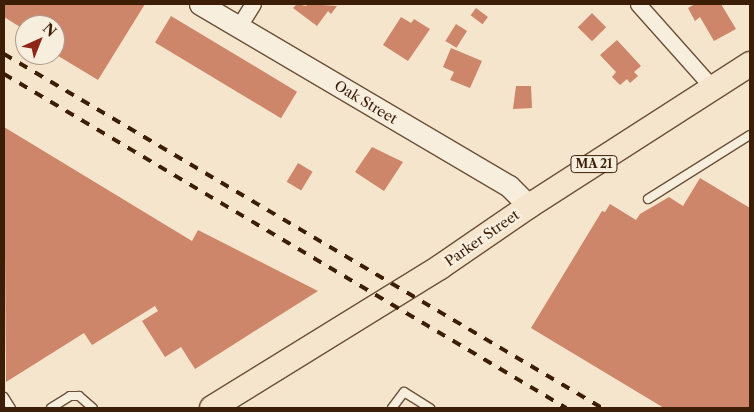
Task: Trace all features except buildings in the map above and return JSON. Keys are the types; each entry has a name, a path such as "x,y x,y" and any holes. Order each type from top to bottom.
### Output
{"main road":[{"name":"Parker Street","path":"221,406 440,267 529,206 712,87 750,66"}],"street":[{"name":"Oak Street","path":"200,4 508,186 529,206"},
{"path":"239,26 253,4"},
{"path":"638,4 712,87"}],"lane":[{"path":"648,198 750,135"},
{"path":"392,408 404,392 430,408"},
{"path":"51,408 70,396 79,396 93,408"},
{"path":"4,397 11,408"}],"railway":[{"path":"4,54 602,408"},
{"path":"4,74 566,408"}]}
